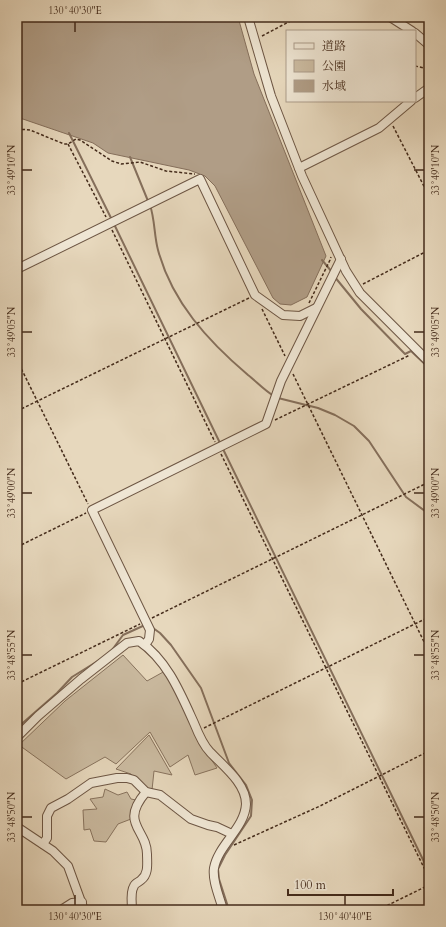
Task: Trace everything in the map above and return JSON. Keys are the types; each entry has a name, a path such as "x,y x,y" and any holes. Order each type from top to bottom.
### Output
{"street":[{"path":"248,17 270,96 299,168 341,259 360,293 429,362"},
{"path":"390,17 410,30"},
{"path":"416,34 429,45"},
{"path":"416,97 429,88"},
{"path":"299,168 379,128 410,102"},
{"path":"17,269 200,179 255,295 283,315 300,316 316,308"},
{"path":"145,645 149,639 150,630 92,510 266,424 288,368 341,259"},
{"path":"17,738 38,716 80,679 127,643 139,641 145,645 159,657 170,673 208,751 242,789 246,801 245,813 218,857 214,869 216,884 223,910"},
{"path":"43,844 46,838 47,816 51,808 68,799 91,783 105,779 127,778 134,780 146,792 160,795 191,819 217,827 232,834"},
{"path":"132,910 132,891 134,884 146,874 148,865 147,851 134,820 137,807 146,792"},
{"path":"17,827 53,851 68,866 83,906"},
{"path":"61,910 72,903 83,906"}],"path":[{"path":"254,40 298,17"},
{"path":"416,66 429,69"},
{"path":"390,119 429,196"},
{"path":"17,129 30,130 64,144 68,144 76,139 112,162 128,165 140,162 166,171 190,172 196,174 200,179"},
{"path":"68,144 109,223 429,878"},
{"path":"357,288 429,250"},
{"path":"17,411 255,295 288,368 293,374 429,652"},
{"path":"266,424 308,406 418,351"},
{"path":"17,360 92,510 17,547"},
{"path":"17,684 429,482"},
{"path":"197,731 429,617"},
{"path":"224,848 230,847 279,825 429,751"},
{"path":"378,910 429,885"}],"green space":[{"path":"123,655 147,681 165,671 199,741 217,768 195,775 188,755 170,767 150,732 116,764 105,757 66,779 19,745 65,701"},
{"path":"149,735 172,775 154,771 152,790 143,786 131,774 116,769"},
{"path":"105,789 118,795 127,792 131,799 136,800 131,819 118,824 106,842 94,841 90,829 84,830 83,810 97,809 90,799 103,797"}],"water":[{"path":"17,17 238,17 254,74 326,256 307,297 291,305 280,304 273,298 215,186 205,176 189,170 108,153 93,143 17,117"}],"waterway":[{"path":"69,133 112,220"},
{"path":"130,157 148,201"},
{"path":"150,205 158,250 164,269 172,287 182,303 193,319 219,348 233,362 274,396"},
{"path":"114,224 220,443"},
{"path":"322,260 332,272"},
{"path":"334,276 361,309 405,354 411,351 429,368"},
{"path":"278,398 318,408 335,415 354,426 369,441 406,497 429,514"},
{"path":"222,447 429,872"},
{"path":"112,650 123,635 145,625"},
{"path":"153,628 171,645 201,688 229,763 246,785 252,800 251,816 225,855 218,869 219,879 229,910"},
{"path":"17,728 57,693 72,677 101,659"}]}
